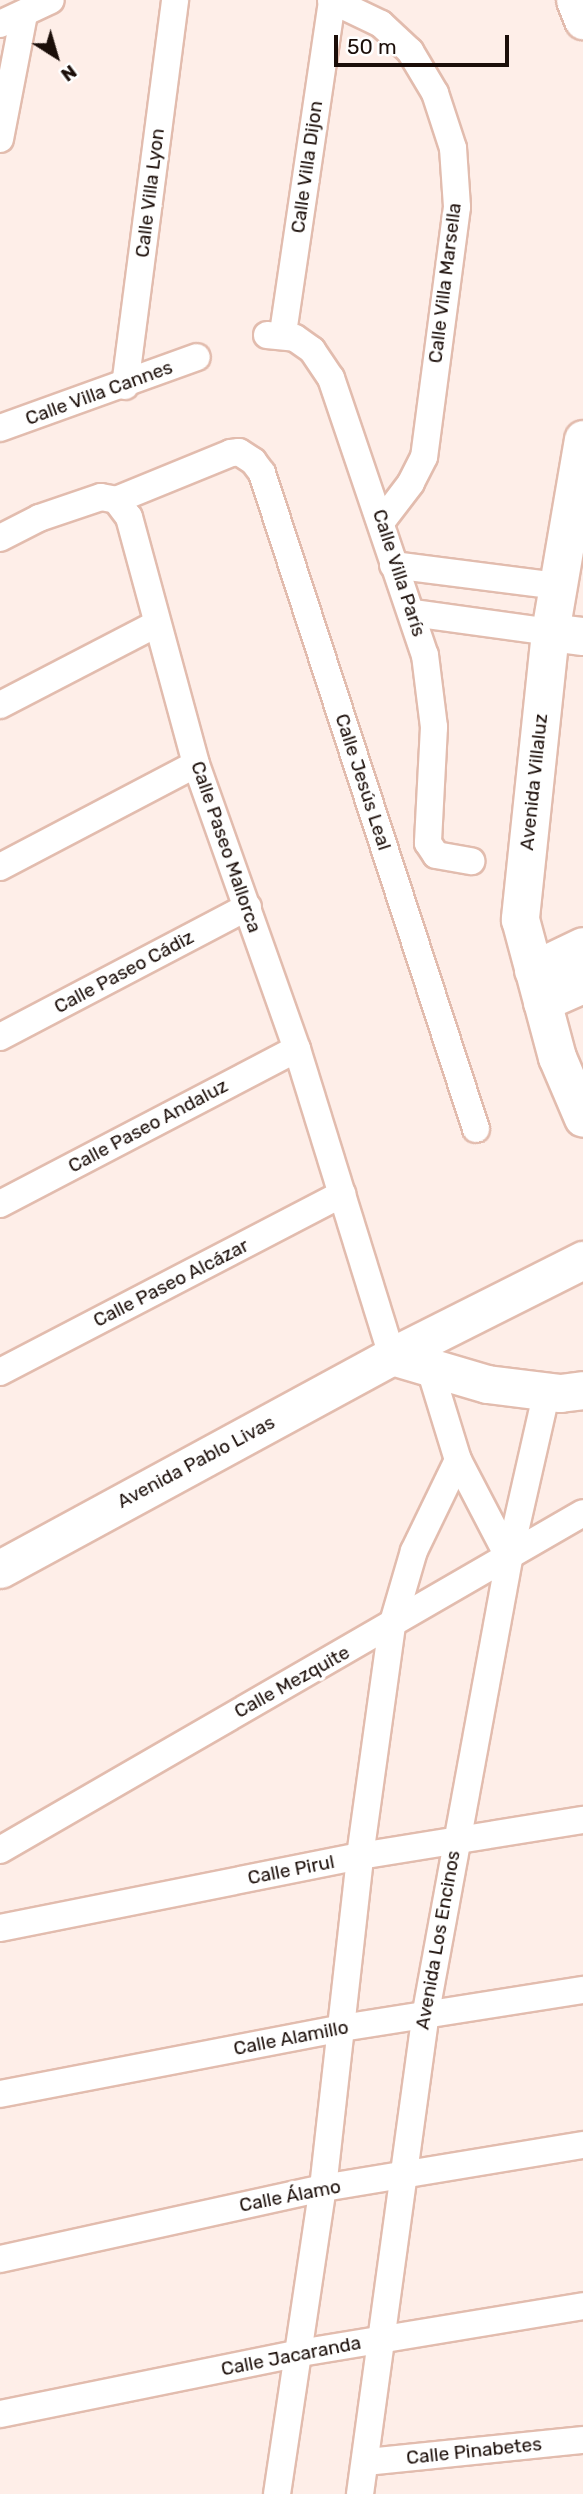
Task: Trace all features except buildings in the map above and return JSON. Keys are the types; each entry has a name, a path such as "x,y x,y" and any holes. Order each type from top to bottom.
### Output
{"street":[{"path":"0,139 12,19 51,0"},
{"name":"Calle Villa Lyon","path":"125,386 175,0"},
{"name":"Calle Villa Dijon","path":"275,334 332,0"},
{"name":"Calle Villa Marsella","path":"332,0 381,24 410,51 435,93 453,148 457,207 424,457 411,483 382,521"},
{"path":"575,0 583,20"},
{"name":"Calle Villa París","path":"275,334 312,350 331,378 382,521 393,565 413,613 432,694 428,843 436,855 471,861"},
{"name":"Calle Villa Cannes","path":"0,428 125,386 197,357"},
{"name":"Avenida Villaluz","path":"583,439 567,634 520,919 557,1056 583,1118"},
{"name":"Calle Jesús Leal","path":"116,500 231,453 246,454 262,473 476,1129"},
{"path":"0,538 39,518 101,497 116,500"},
{"name":"Calle Paseo Mallorca","path":"116,500 129,517 196,764 297,1049 392,1356"},
{"path":"393,565 570,588"},
{"path":"413,613 567,634"},
{"path":"0,705 156,624"},
{"path":"0,867 196,764"},
{"name":"Calle Paseo Cádiz","path":"0,1037 248,907"},
{"path":"538,986 583,946"},
{"path":"538,986 583,984"},
{"name":"Calle Paseo Andaluz","path":"0,1203 297,1049"},
{"name":"Calle Paseo Alcázar","path":"0,1372 342,1194"},
{"name":"Avenida Pablo Livas","path":"0,1569 392,1356 575,1271"},
{"path":"392,1356 487,1384 547,1391 583,1390"},
{"path":"430,1369 458,1460 509,1558"},
{"name":"Avenida Los Encinos","path":"360,2494 425,2017 454,1844 509,1558 547,1391"},
{"path":"277,2494 323,2188 360,1856 392,1626 414,1551 458,1460"},
{"name":"Calle Mezquite","path":"0,1850 392,1626 583,1513"},
{"name":"Calle Pirul","path":"0,1928 360,1856 454,1844 583,1819"},
{"name":"Calle Alamillo","path":"0,2094 342,2028 583,1990"},
{"name":"Calle Álamo","path":"0,2259 323,2188 403,2177 583,2145"},
{"name":"Calle Jacaranda","path":"0,2414 300,2353 583,2306"},
{"name":"Calle Pinabetes","path":"366,2462 583,2440"}]}
